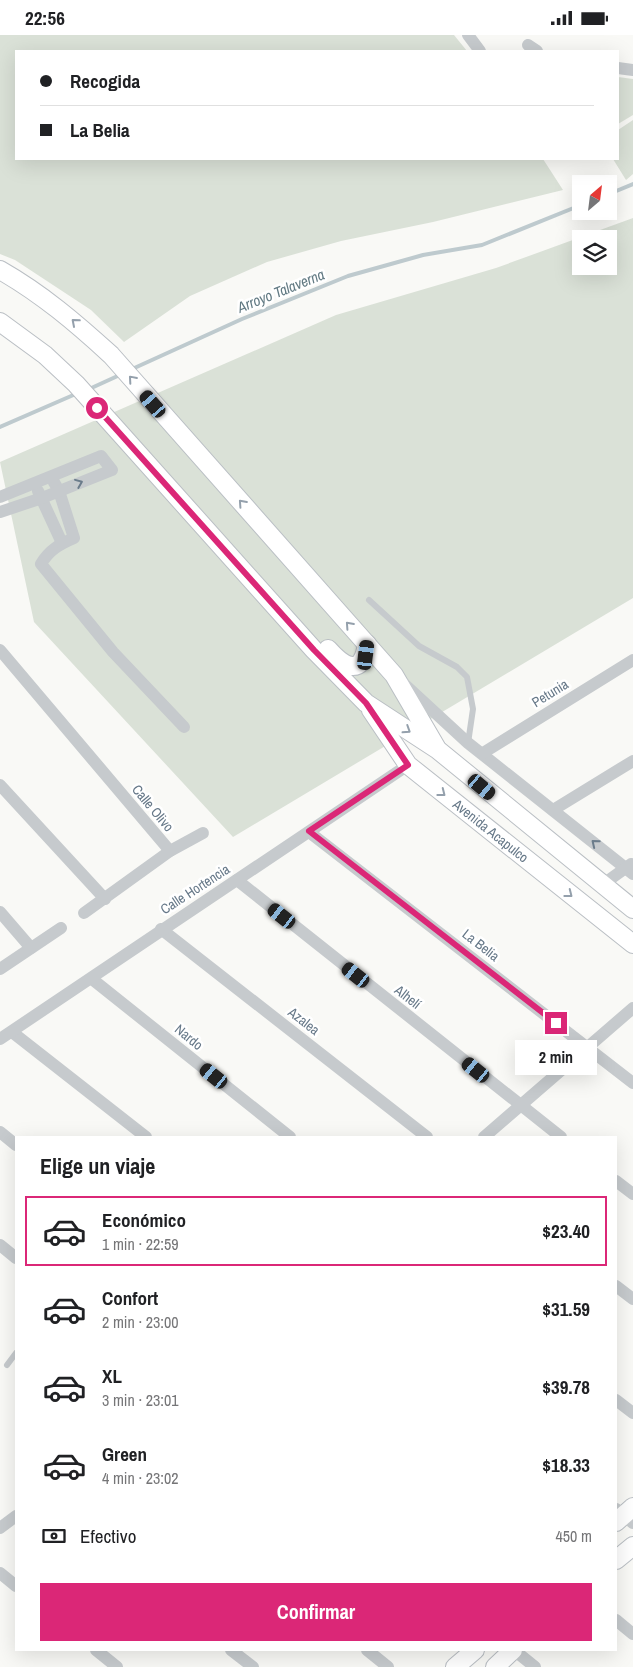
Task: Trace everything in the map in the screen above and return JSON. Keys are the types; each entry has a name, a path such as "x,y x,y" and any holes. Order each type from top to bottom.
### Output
{"street":[{"path":"468,35 479,50"},
{"path":"619,68 633,70"},
{"path":"0,270 33,289 74,320 111,355 394,675 468,743 630,868 602,885"},
{"path":"0,322 45,355 76,384 285,619 366,703 438,750"},
{"path":"0,497 101,456 112,470 42,498 0,512"},
{"path":"51,477 59,491 74,538 62,543 51,551 41,564 113,651 184,727"},
{"path":"34,484 62,543"},
{"path":"285,619 313,633 341,663 351,667 359,665 363,660 367,644"},
{"name":"Calle Olivo","path":"0,650 170,851 84,913"},
{"name":"Petunia","path":"483,753 633,659"},
{"path":"394,675 438,750"},
{"name":"Avenida Acapulco","path":"366,703 408,765 633,944"},
{"name":"Avenida Acapulco","path":"438,750 633,909"},
{"path":"553,810 633,761"},
{"name":"Calle Hortencia","path":"0,1039 12,1033 92,979 161,929 408,765"},
{"path":"0,785 104,899"},
{"name":"La Belia","path":"309,831 633,1083"},
{"path":"170,851 202,833"},
{"name":"Alhelí","path":"236,880 561,1136"},
{"path":"0,912 31,948"},
{"path":"0,969 61,928"},
{"name":"Azalea","path":"161,929 426,1136"},
{"name":"Nardo","path":"92,979 289,1136"},
{"path":"485,1136 633,1008"},
{"path":"12,1033 145,1136"},
{"path":"0,1132 15,1144"},
{"path":"617,1182 633,1194"},
{"path":"0,1245 15,1257"},
{"path":"617,1287 633,1299"},
{"path":"617,1401 633,1413"},
{"path":"0,1528 15,1517"},
{"path":"617,1559 633,1546"},
{"path":"0,1573 15,1585"},
{"path":"617,1621 633,1634"},
{"path":"97,1651 117,1667"},
{"path":"233,1651 253,1667"},
{"path":"368,1651 388,1667"},
{"path":"455,1667 474,1651"},
{"path":"495,1667 513,1651"},
{"path":"515,1651 535,1667"}],"lane":[{"path":"369,600 419,646 457,667 466,677 474,709 468,743"},
{"path":"7,1365 15,1354"}],"shaded area":[{"path":"0,35 454,35 466,50 15,50 15,160 544,160 563,190 433,222 341,241 267,262 190,296 124,342 91,310 15,260 0,254"},
{"path":"619,77 633,79 633,115 619,123"},
{"path":"633,120 633,174 626,180 614,160 619,160 619,129"},
{"path":"633,218 633,598 233,837 34,622 0,462 336,315 496,268 572,240 572,275 617,275 617,230 600,230"}],"waterway":[{"name":"Arroyo Talaverna","path":"618,190 633,184"},
{"name":"Arroyo Talaverna","path":"130,370 242,319 348,276 423,255 482,245 572,209"},
{"name":"Arroyo Talaverna","path":"87,390 122,374"},
{"name":"Arroyo Talaverna","path":"0,427 78,393"}],"route":[{"path":"97,408 314,650 366,703 408,765 309,831 556,1023"}]}
